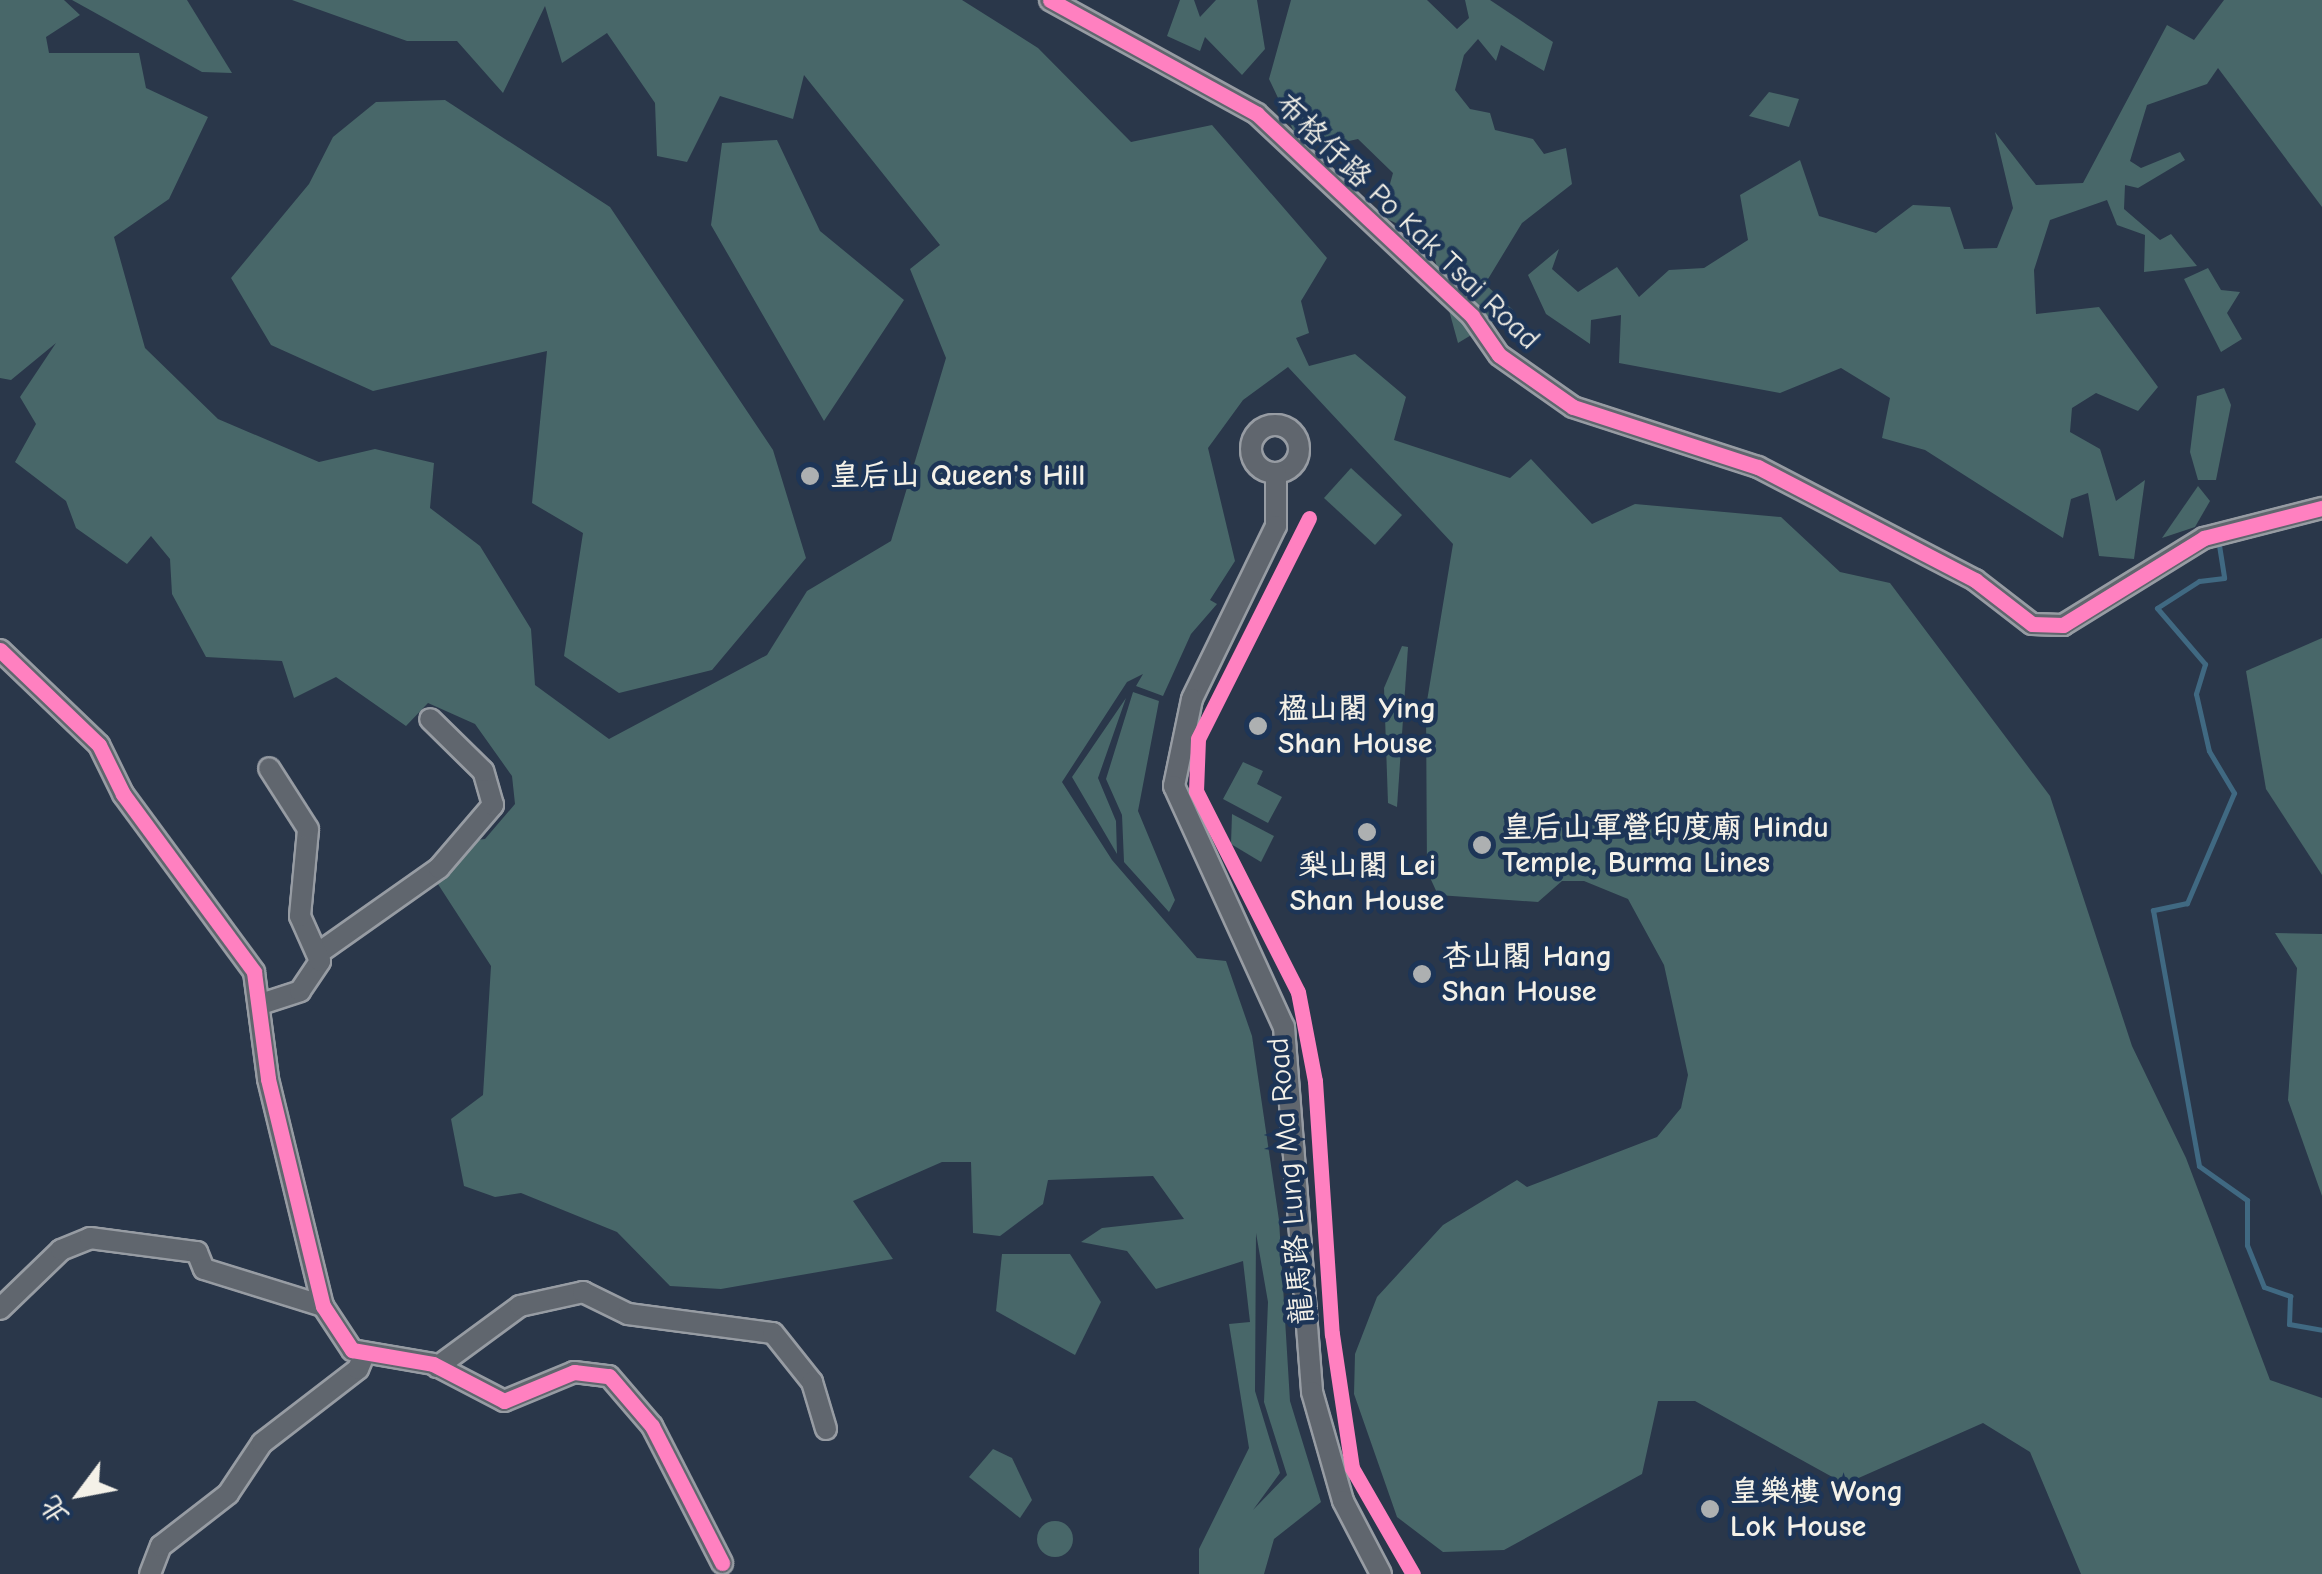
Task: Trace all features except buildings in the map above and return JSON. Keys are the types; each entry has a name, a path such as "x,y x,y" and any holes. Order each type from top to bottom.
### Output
{"street":[{"name":"布格仔路 Po Kak Tsai Road","path":"1050,0 1258,114 1472,316 1499,356 1573,408 1758,467 1975,580 2032,624 2063,625 2215,534 2322,508"},
{"name":"龍馬路 Lung Ma Road","path":"1276,473 1276,526 1192,699 1174,786 1284,1027 1312,1392 1343,1501 1382,1574"},
{"path":"0,650 20,660 99,745 123,794 254,972 264,1004 268,1078 322,1306 364,1355 437,1367 504,1400 574,1372 609,1376 652,1426 722,1563"},
{"path":"264,1004 310,982 320,952 439,868 493,805 483,771 430,720"},
{"path":"269,768 308,829 300,916 320,952"},
{"path":"0,1309 60,1250 90,1238 197,1252 204,1269 322,1306"},
{"path":"437,1367 520,1306 583,1292 628,1314 773,1332 812,1382 826,1430"},
{"path":"150,1574 161,1546 228,1494 262,1443 358,1369 364,1355"}],"green space":[{"path":"0,0 64,0 80,15 46,37 49,53 139,53 146,88 208,117 169,199 114,237 145,348 218,419 319,462 375,449 434,463 430,508 480,546 531,629 535,685 609,739 767,655 807,591 891,541 946,358 910,269 940,245 804,75 793,119 720,96 687,162 657,156 655,103 607,33 562,63 545,6 503,93 457,41 407,41 292,0 962,0 1038,48 1131,142 1212,125 1327,258 1301,301 1309,333 1296,338 1309,366 1355,354 1406,397 1394,440 1510,478 1531,459 1592,524 1635,504 1781,517 1840,572 1890,583 2050,796 2132,1046 2186,1158 2270,1380 2322,1398 2322,1574 2081,1574 2030,1452 1983,1423 1845,1484 1695,1401 1658,1401 1642,1474 1504,1550 1443,1552 1397,1517 1354,1394 1355,1354 1377,1297 1443,1225 1517,1180 1527,1187 1657,1137 1681,1108 1688,1075 1664,965 1628,899 1584,881 1562,881 1538,902 1438,895 1427,871 1426,707 1453,544 1288,367 1243,400 1208,448 1235,561 1210,600 1217,604 1191,634 1163,696 1136,686 1143,674 1127,682 1062,782 1112,860 1197,958 1226,961 1252,1036 1279,1220 1290,1401 1321,1502 1274,1539 1264,1574 1199,1574 1199,1549 1249,1448 1229,1324 1250,1322 1243,1261 1156,1289 1127,1251 1081,1242 1102,1228 1184,1219 1153,1176 1048,1180 1043,1204 1000,1236 973,1233 971,1162 942,1162 853,1201 893,1259 721,1289 670,1286 617,1232 521,1193 495,1197 464,1186 451,1119 483,1095 491,966 434,878 459,842 485,839 515,804 512,776 475,724 428,703 406,726 336,677 294,698 282,661 206,657 172,594 170,559 151,536 127,564 76,528 66,501 15,462 36,424 20,397 56,343 11,380 0,378","holes":["1256,1233 1268,1302 1264,1402 1287,1475 1253,1510 1280,1473 1255,1391"]},
{"path":"72,0 187,0 232,73 202,72"},
{"path":"1180,0 1194,0 1200,17 1216,0 1257,0 1265,49 1242,75 1205,37 1200,51 1167,36"},
{"path":"1291,0 1427,0 1457,29 1469,18 1465,0 1490,0 1553,42 1544,71 1501,45 1496,61 1478,39 1464,55 1455,90 1470,109 1490,113 1495,130 1533,139 1544,154 1566,148 1572,184 1522,223 1485,284 1513,310 1458,343 1429,238 1415,216 1404,227 1381,216 1393,173 1358,139 1322,147 1313,130 1296,136 1269,79"},
{"path":"2224,0 2322,0 2322,207 2218,68 2207,84 2147,105 2130,161 2141,168 2180,152 2185,160 2138,188 2125,185 2124,209 2160,240 2171,234 2197,266 2144,272 2145,235 2117,225 2107,200 2050,220 2034,270 2036,314 2099,307 2158,387 2138,411 2096,393 2072,408 2070,432 2100,449 2116,501 2145,480 2134,559 2099,556 2088,493 2071,499 2063,538 1925,450 1882,438 1890,398 1841,368 1780,393 1619,363 1621,315 1591,320 1590,344 1546,314 1528,275 1559,249 1552,269 1578,292 1617,267 1639,297 1669,270 1704,268 1748,240 1740,195 1800,160 1819,216 1876,233 1913,205 1950,207 1964,249 1997,248 2013,208 1995,132 2036,185 2083,183 2167,25 2194,40"},
{"path":"1769,92 1799,99 1789,127 1749,116"},
{"path":"445,100 610,207 773,450 806,558 712,670 619,693 564,656 583,533 532,503 547,351 373,391 271,345 231,278 309,184 333,137 376,102"},
{"path":"777,140 820,231 904,300 824,421 711,225 722,143"},
{"path":"2208,268 2221,290 2240,292 2227,313 2242,339 2221,352 2184,279"},
{"path":"2224,388 2231,405 2216,480 2198,480 2190,452 2197,396"},
{"path":"1351,468 1402,515 1375,545 1324,498"},
{"path":"2198,486 2210,501 2195,527 2162,538"},
{"path":"2322,638 2322,875 2266,789 2246,671"},
{"path":"1402,646 1408,647 1397,807 1388,803 1384,688"},
{"path":"1133,692 1159,701 1138,811 1175,900 1169,912 1124,862 1122,815 1106,779"},
{"path":"1126,698 1098,778 1116,821 1117,854 1072,777"},
{"path":"1243,762 1263,771 1257,784 1282,797 1268,823 1223,799"},
{"path":"1232,814 1274,836 1261,862 1231,844"},
{"path":"2275,933 2322,934 2322,1196 2288,1100 2297,968"},
{"path":"1002,1254 1070,1254 1101,1302 1075,1355 996,1311"},
{"path":"993,1449 1012,1458 1032,1500 1020,1518 969,1477"},
{"path":"1055,1521 1068,1526 1073,1539 1068,1552 1055,1557 1042,1552 1037,1539 1042,1526"}],"waterway":[{"path":"2219,545 2224,578 2199,581 2157,608 2205,664 2196,694 2209,751 2234,793 2187,903 2153,910 2199,1166 2247,1200 2247,1245 2264,1287 2290,1296 2289,1324 2322,1330"}],"cycle path":[{"path":"1050,0 1257,114 1472,316 1499,355 1573,407 1758,467 1975,580 2032,624 2063,625 2204,538 2322,508"},
{"path":"1309,518 1198,739 1196,791 1298,992 1315,1081 1332,1334 1352,1468 1413,1574"},
{"path":"0,650 99,745 123,794 254,972 268,1079 323,1306 352,1350 433,1364 504,1401 574,1372 609,1376 652,1426 722,1563"}],"place":[{"name":"皇后山 Queen's Hill","path":"810,476"},
{"name":"楹山閣 Ying Shan House","path":"1258,726"},
{"name":"梨山閣 Lei Shan House","path":"1367,832"},
{"name":"皇后山軍營印度廟 Hindu Temple, Burma Lines","path":"1482,845"},
{"name":"杏山閣 Hang Shan House","path":"1422,974"},
{"name":"皇樂樓 Wong Lok House","path":"1710,1509"}]}
